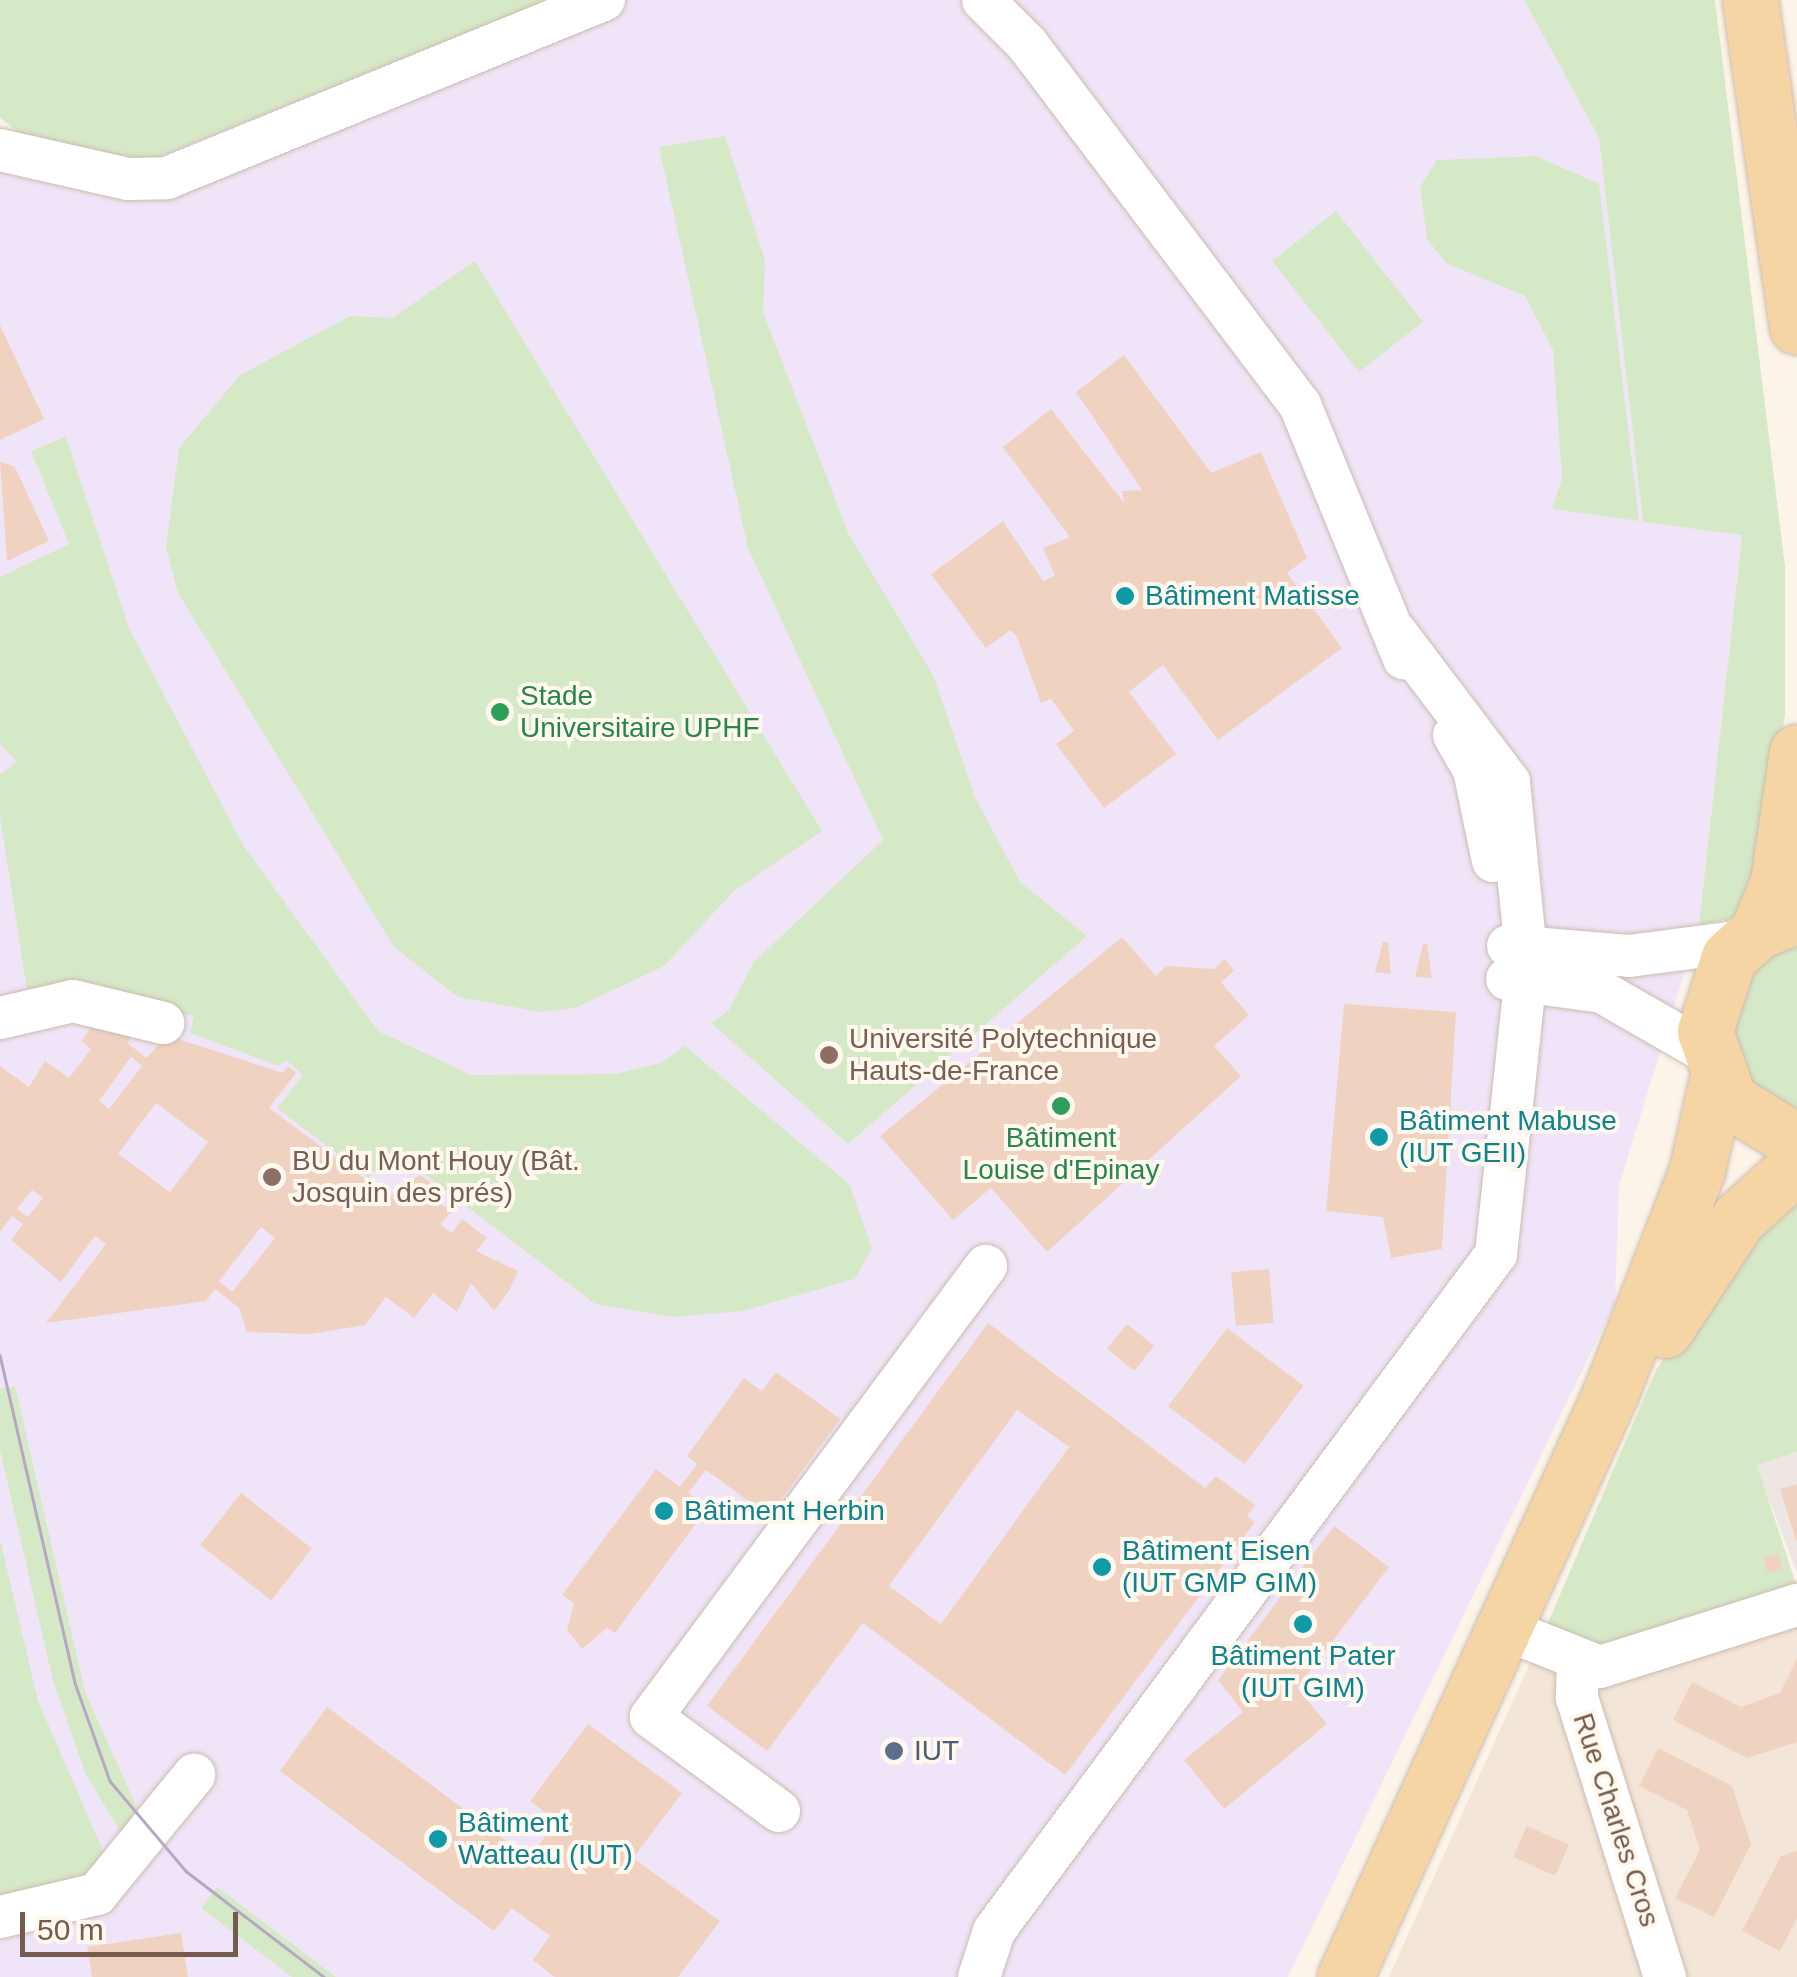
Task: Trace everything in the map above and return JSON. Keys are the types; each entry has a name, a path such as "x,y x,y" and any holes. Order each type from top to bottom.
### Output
{"main road":[{"path":"1750,0 1797,327"},
{"path":"1345,1977 1612,1392 1698,1170 1712,1067 1713,987 1766,929 1778,882 1797,752"},
{"path":"1712,1067 1746,1117 1797,1142"},
{"path":"1366,1977 1522,1636 1691,1284 1752,1202 1797,1164"}],"street":[{"path":"0,150 128,179 167,178 604,0"},
{"path":"980,1977 994,1930 1492,1264 1515,1050 1517,964 1504,768 1397,634 1292,392 1027,44 983,0"},
{"path":"1517,964 1656,956 1766,929"},
{"path":"1517,964 1602,992 1712,1067"},
{"path":"0,1018 74,1000 163,1023"},
{"path":"779,1812 651,1716 986,1266"},
{"path":"1522,1636 1578,1662 1612,1665 1797,1605"},
{"name":"Rue Charles Cros","path":"1578,1662 1577,1698 1665,1977"},
{"path":"0,1917 97,1894 194,1775"}],"shaded area":[{"name":"Université Polytechnique Hauts-de-France","path":"547,0 1524,0 1599,138 1643,522 1742,534 1699,925 1619,1186 1615,1303 1288,1977 0,1977 0,138 459,37"},
{"path":"1797,1452 1797,1573 1756,1465"},
{"path":"1797,1587 1797,1977 1389,1977 1547,1625"}],"green space":[{"path":"0,0 547,0 147,161 13,140 16,130 0,118"},
{"path":"1524,0 1715,0 1785,567 1785,714 1763,872 1736,918 1699,925 1742,535 1643,522 1599,138"},
{"path":"725,136 765,260 763,312 849,535 933,675 975,797 1020,882 1087,936 848,1144 711,1023 729,1010 753,963 883,840 748,548 659,147"},
{"path":"1536,156 1599,184 1639,521 1552,509 1562,478 1553,350 1525,296 1446,263 1427,239 1420,187 1437,160"},
{"path":"1336,211 1423,322 1359,372 1272,261"},
{"name":"Stade Universitaire UPHF","path":"475,261 822,831 734,891 664,966 575,1008 541,1012 458,997 394,947 178,593 166,547 179,448 240,375 350,316 392,318"},
{"path":"66,437 129,628 243,845 378,1031 471,1075 615,1074 661,1063 685,1046 849,1184 872,1248 855,1279 743,1311 673,1317 595,1304 393,1150 369,1178 277,1108 303,1075 286,1060 279,1066 190,1033 194,1016 118,998 28,997 0,816 0,774 17,762 0,744 0,577 69,544 31,451"},
{"path":"1797,939 1797,1119 1761,1100 1730,1048 1743,978"},
{"path":"1797,1198 1797,1452 1757,1465 1797,1587 1609,1649 1547,1625 1656,1370 1726,1269"},
{"path":"15,1386 85,1692 138,1810 121,1833 86,1775 53,1681 0,1450 0,1389"},
{"path":"0,1539 38,1701 107,1860 94,1882 0,1906"},
{"path":"217,1887 336,1977 292,1977 201,1908"}],"building":[{"path":"0,325 44,419 0,440"},
{"name":"Bâtiment Matisse","path":"1124,355 1211,473 1261,452 1307,558 1287,573 1342,648 1218,740 1163,665 1129,692 1176,754 1104,808 1056,744 1074,731 1051,699 1041,703 1017,637 1011,630 986,648 931,574 1003,521 1043,581 1055,576 1043,548 1070,537 1003,447 1051,409 1124,503 1122,491 1142,490 1076,392"},
{"path":"0,461 15,467 49,541 7,561"},
{"name":"Bâtiment Louise d'Epinay","path":"1122,937 1156,976 1166,966 1214,969 1225,959 1234,971 1221,982 1249,1015 1214,1046 1241,1076 1047,1252 991,1188 953,1220 880,1136"},
{"path":"1383,942 1388,942 1391,974 1375,972"},
{"path":"1423,944 1427,944 1432,978 1415,977"},
{"name":"Bâtiment Mabuse (IUT GEII)","path":"1344,1004 1456,1012 1442,1249 1391,1258 1383,1217 1326,1211"},
{"name":"BU du Mont Houy (Bât. Josquin des prés)","path":"98,1018 138,1027 127,1043 147,1058 166,1035 283,1073 288,1066 296,1073 269,1108 389,1197 420,1175 431,1182 424,1190 451,1212 440,1224 452,1233 462,1219 487,1238 476,1251 518,1271 510,1289 494,1311 471,1283 457,1312 433,1293 414,1318 386,1297 365,1325 310,1334 247,1332 239,1308 215,1289 206,1301 46,1323 106,1244 95,1236 61,1282 11,1240 23,1224 12,1216 0,1232 0,1066 29,1087 45,1061 69,1078 91,1049 81,1041","holes":["131,1057 142,1066 109,1109 99,1101","156,1103 208,1142 170,1192 118,1154","32,1190 43,1198 28,1217 17,1209","261,1227 275,1238 232,1292 219,1281"]},
{"path":"1269,1269 1274,1323 1236,1326 1231,1272"},
{"name":"Bâtiment Eisen (IUT GMP GIM)","path":"988,1323 1205,1488 1216,1476 1255,1505 1247,1516 1255,1522 1065,1775 863,1623 767,1751 707,1706","holes":["1017,1410 1069,1447 941,1624 889,1586"]},
{"path":"1127,1324 1154,1346 1134,1371 1107,1349"},
{"path":"1227,1328 1304,1386 1245,1464 1168,1406"},
{"name":"Bâtiment Herbin","path":"776,1372 840,1419 769,1516 706,1470 688,1493 708,1507 615,1633 607,1628 582,1649 567,1630 574,1603 562,1595 656,1469 680,1487 697,1464 687,1456 744,1378 762,1391"},
{"path":"1797,1484 1797,1540 1796,1540 1780,1489"},
{"path":"241,1493 312,1548 271,1600 200,1545"},
{"name":"Bâtiment Pater (IUT GIM)","path":"1334,1526 1389,1567 1297,1688 1327,1724 1224,1809 1184,1760 1243,1712 1218,1680"},
{"path":"1778,1553 1783,1568 1768,1573 1763,1558"},
{"path":"1797,1659 1797,1742 1747,1758 1673,1720 1692,1682 1741,1707 1780,1693"},
{"name":"Bâtiment Watteau (IUT)","path":"327,1707 529,1858 557,1821 530,1801 588,1724 682,1793 633,1858 720,1921 678,1977 555,1977 533,1960 550,1936 512,1908 494,1931 280,1771"},
{"path":"1658,1748 1732,1786 1751,1844 1714,1917 1675,1898 1700,1850 1687,1810 1639,1786"},
{"path":"1527,1826 1569,1845 1555,1876 1513,1857"},
{"path":"1797,1851 1797,1918 1780,1951 1742,1931 1781,1856"},
{"path":"181,1933 188,1977 92,1977 87,1947"}],"tram line":[{"path":"0,1355 75,1683 110,1781 186,1871 324,1977"}],"place":[{"name":"Bâtiment Matisse","path":"1125,596"},
{"name":"Stade Universitaire UPHF","path":"500,712"},
{"name":"Université Polytechnique Hauts-de-France","path":"829,1055"},
{"name":"Bâtiment Louise d'Epinay","path":"1061,1106"},
{"name":"Bâtiment Mabuse (IUT GEII)","path":"1379,1137"},
{"name":"BU du Mont Houy (Bât. Josquin des prés)","path":"272,1177"},
{"name":"Bâtiment Herbin","path":"664,1511"},
{"name":"Bâtiment Eisen (IUT GMP GIM)","path":"1102,1567"},
{"name":"Bâtiment Pater (IUT GIM)","path":"1303,1624"},
{"name":"IUT","path":"894,1751"},
{"name":"Bâtiment Watteau (IUT)","path":"438,1839"}]}
